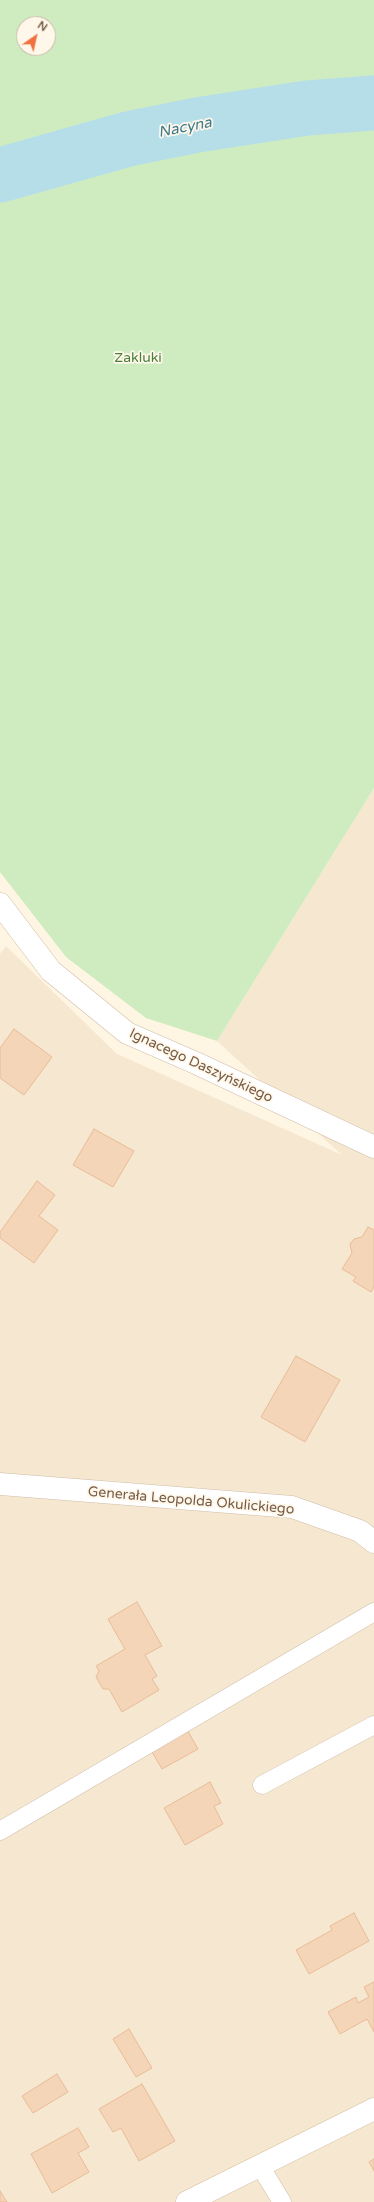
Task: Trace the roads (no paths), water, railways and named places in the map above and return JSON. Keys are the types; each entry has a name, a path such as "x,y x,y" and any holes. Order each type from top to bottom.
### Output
{"street":[{"name":"Ignacego Daszyńskiego","path":"0,904 51,971 127,1033 198,1064 374,1147"},
{"name":"Generała Leopolda Okulickiego","path":"0,1484 292,1508 360,1532 374,1542"},
{"path":"187,2202 374,2109"}],"lane":[{"path":"0,1831 374,1612"},
{"path":"262,1785 374,1725"},
{"path":"260,2166 282,2202"}],"waterway":[{"name":"Nacyna","path":"0,175 128,139 197,125 307,108 374,103"}],"park label":[{"name":"Zakluki","path":"138,358"}]}
